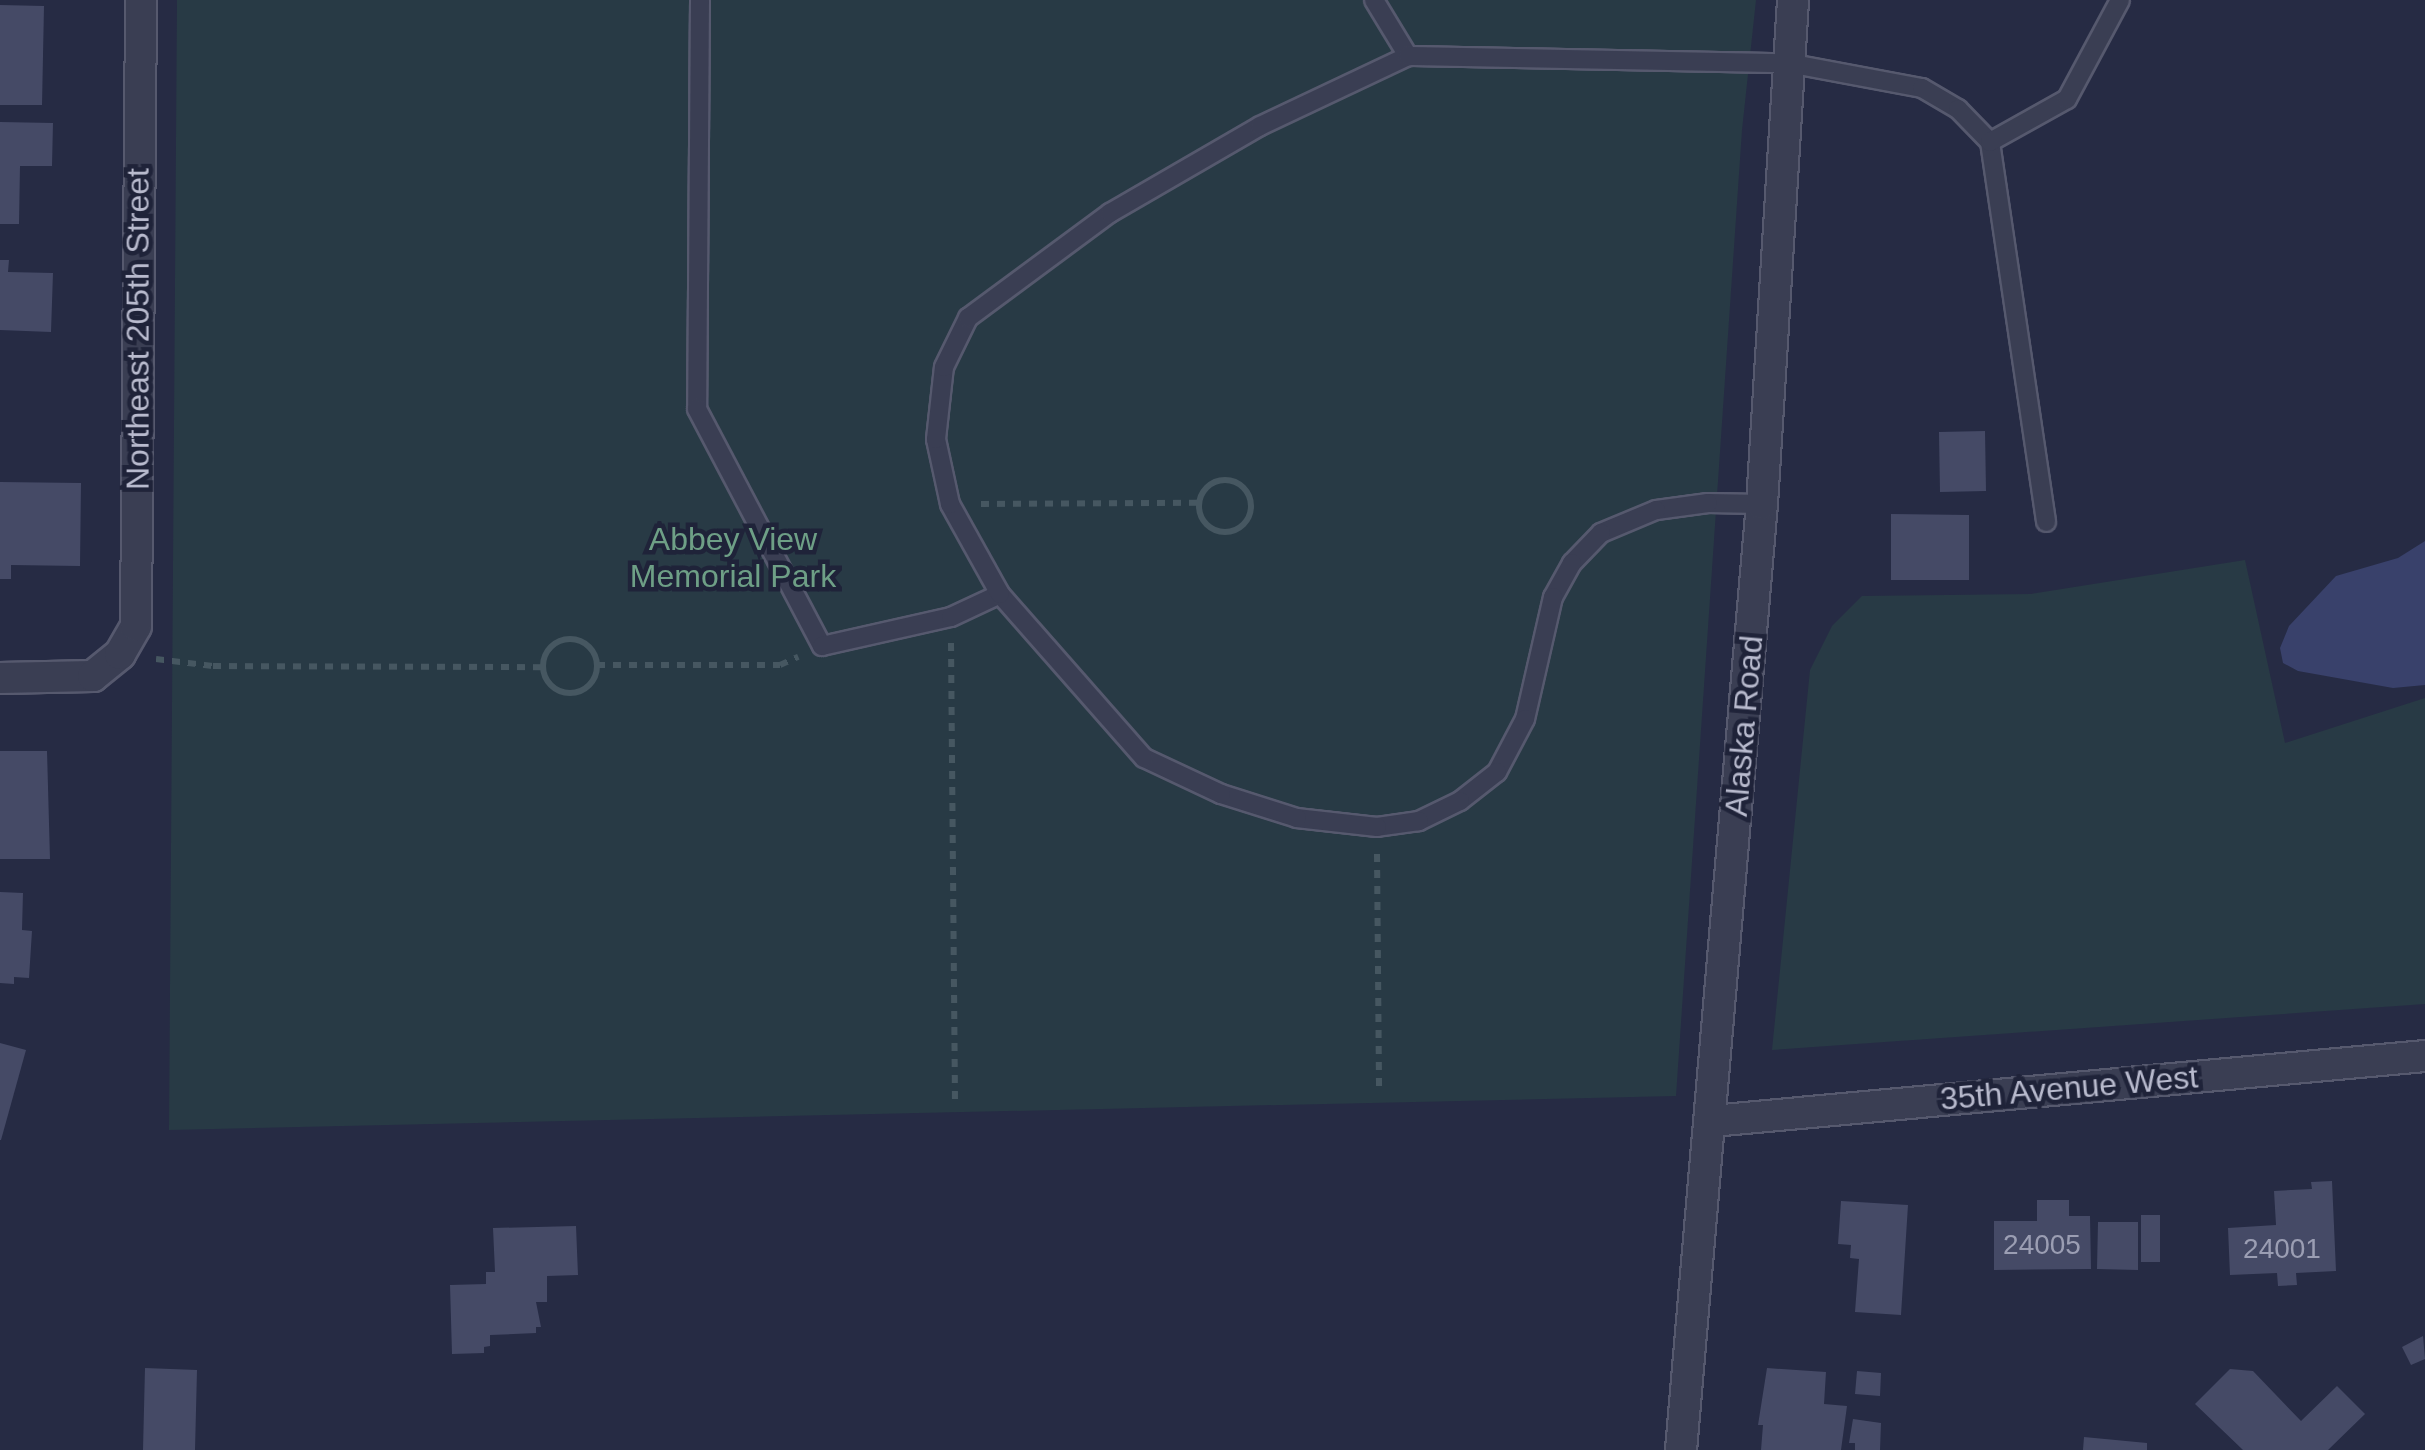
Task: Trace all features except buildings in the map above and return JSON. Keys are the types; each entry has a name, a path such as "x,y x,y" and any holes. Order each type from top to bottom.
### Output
{"street":[{"name":"Northeast 205th Street","path":"120,654 136,626 141,0"},
{"name":"Alaska Road","path":"1681,1450 1762,504 1793,0"},
{"path":"0,678 93,676 120,654"},
{"name":"35th Avenue West","path":"1712,1121 2425,1056"}],"lane":[{"path":"700,0 697,409 822,646 951,617 1000,594"},
{"path":"1374,0 1408,56"},
{"path":"1990,142 2067,99 2120,0"},
{"path":"1762,504 1708,503 1656,510 1601,533 1572,564 1553,597 1525,718 1498,772 1460,801 1418,821 1377,828 1297,818 1221,794 1144,758 1000,594 950,504 936,439 944,367 968,318 1110,212 1260,126 1408,56 1788,62 1922,88 1958,109 1990,142 2046,522"}],"path":[{"path":"1230,480 1249,495 1251,512 1234,531 1216,531 1203,520 1199,503 1206,488 1230,480"},
{"path":"950,504 1199,503"},
{"path":"951,617 955,1104"},
{"path":"574,640 590,648 597,666 586,688 570,693 554,688 543,667 556,643 574,640"},
{"path":"597,666 780,666 822,646"},
{"path":"120,654 213,666 543,667"},
{"path":"1377,828 1380,1088"}],"green space":[{"name":"Abbey View Memorial Park","path":"177,0 1756,0 1742,130 1676,1096 169,1130"},
{"path":"2245,560 2285,743 2425,698 2425,1004 1772,1050 1810,670 1832,626 1862,596 2031,594"}],"water":[{"path":"2425,541 2425,685 2393,688 2298,671 2283,663 2280,648 2289,626 2336,576 2398,558"}]}
